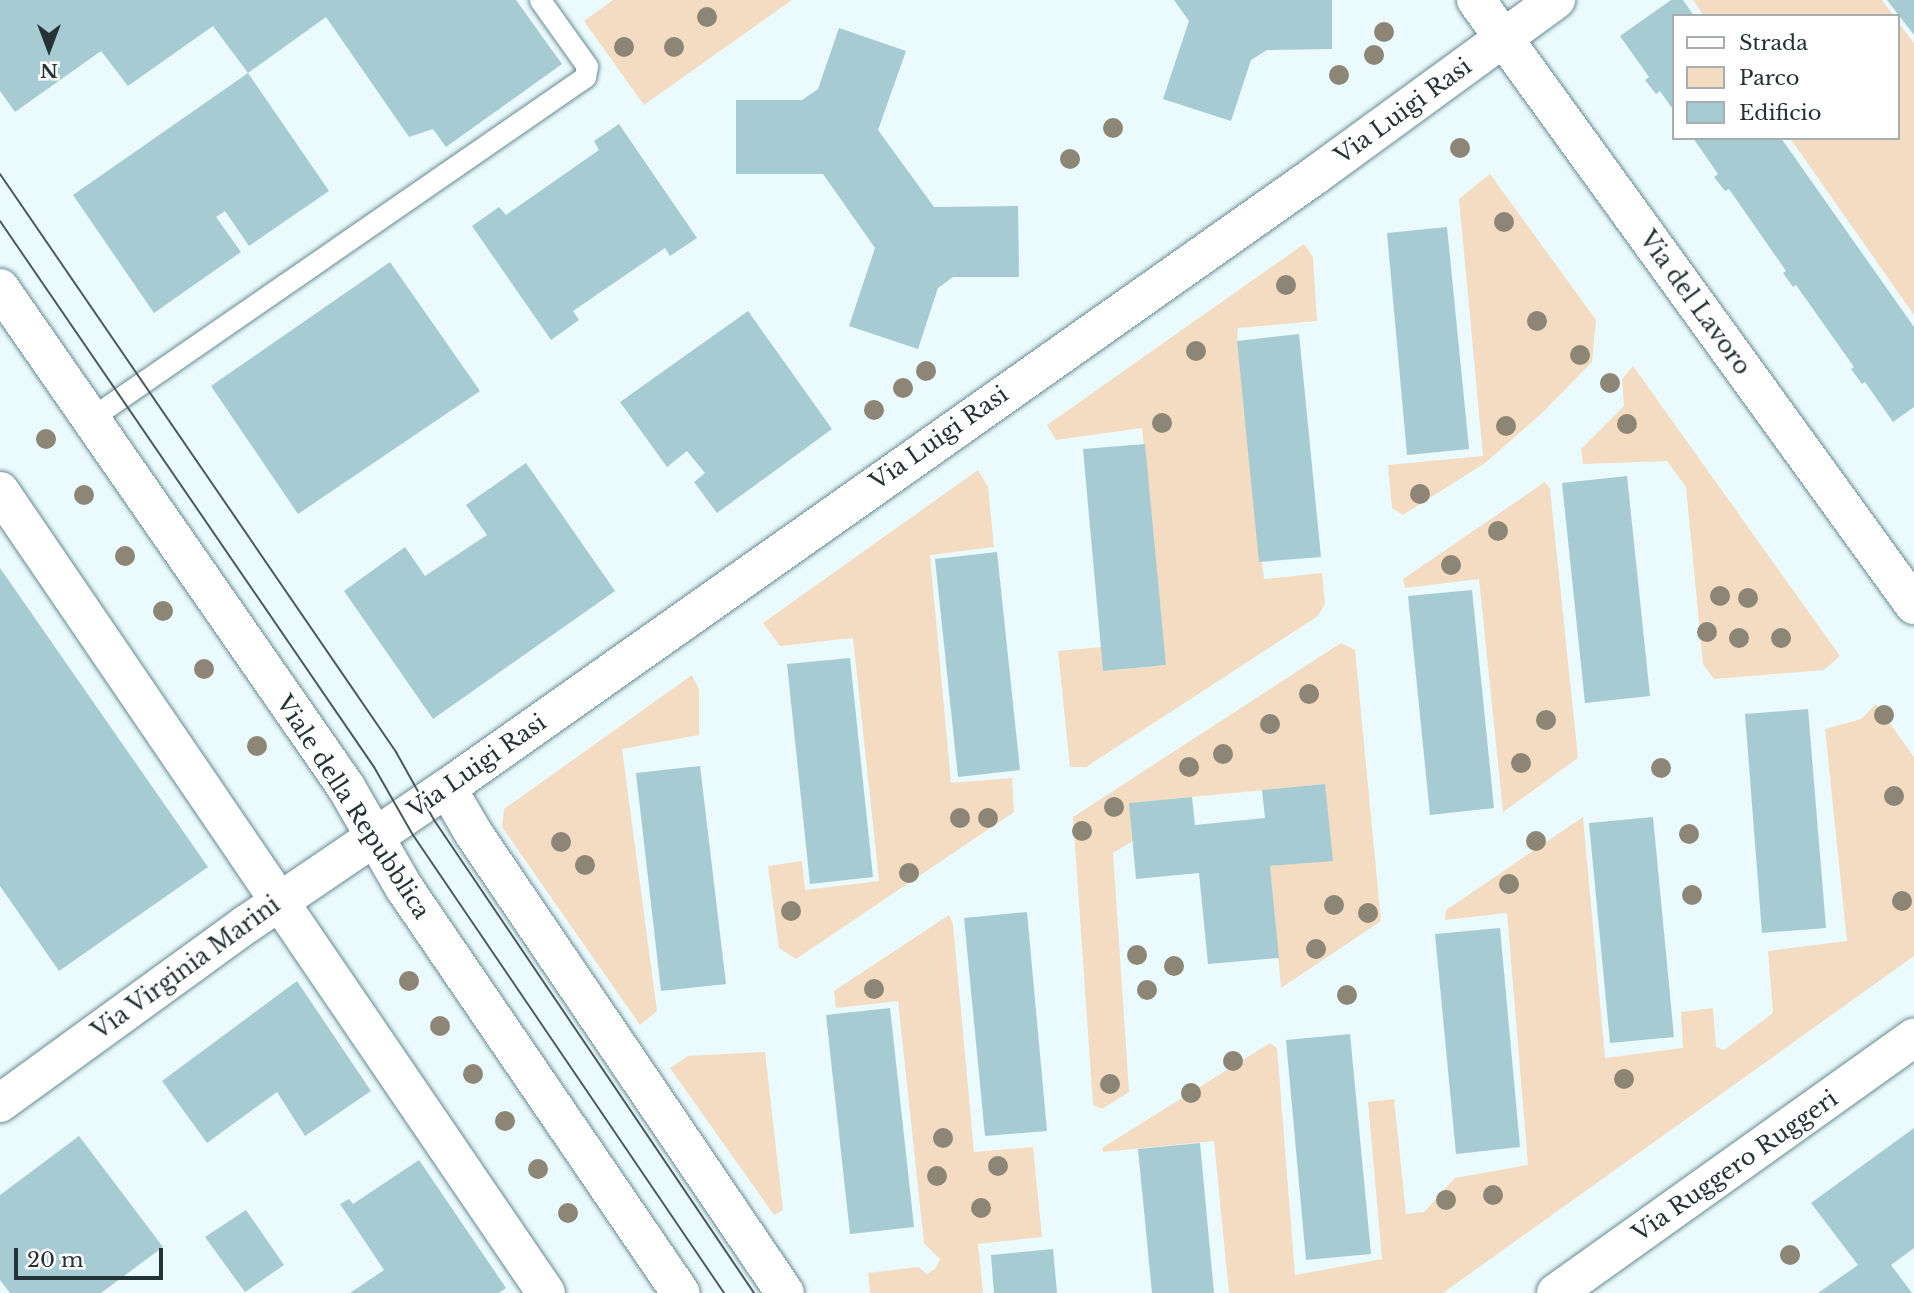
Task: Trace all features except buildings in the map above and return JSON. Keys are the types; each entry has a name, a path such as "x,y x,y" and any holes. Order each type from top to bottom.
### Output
{"street":[{"name":"Via del Lavoro","path":"1476,0 1914,605"},
{"name":"Via Luigi Rasi","path":"374,836 447,788 1317,174 1556,0"},
{"name":"Viale della Repubblica","path":"0,288 346,788 435,934 681,1293"},
{"path":"0,491 546,1293"},
{"path":"447,788 474,834 785,1293"},
{"name":"Via Virginia Marini","path":"0,1103 279,901 374,836"},
{"name":"Via Ruggero Ruggeri","path":"1556,1293 1914,1038"}],"lane":[{"path":"91,418 585,77 586,66 540,0"}],"green space":[{"path":"613,0 792,0 644,105 584,21"},
{"path":"1693,0 1882,0 1892,14 1703,14"},
{"path":"1900,25 1914,43 1914,315 1791,140 1900,140"},
{"path":"1490,174 1596,320 1592,362 1542,413 1485,463 1403,515 1392,508 1388,465 1483,456 1459,199"},
{"path":"1304,244 1313,257 1317,321 1238,328 1237,341 1264,579 1322,573 1325,604 1318,616 1086,767 1070,767 1058,651 1101,647 1104,671 1166,665 1142,428 1056,440 1047,425"},
{"path":"1633,366 1840,656 1824,670 1714,679 1703,664 1686,487 1667,461 1583,464 1581,449 1624,406 1622,379"},
{"path":"978,470 988,487 994,547 930,555 951,783 1012,778 1014,812 796,959 779,948 768,866 802,861 805,890 879,881 853,638 780,646 763,623"},
{"path":"1545,482 1550,489 1578,758 1503,812 1479,579 1405,588 1403,579"},
{"path":"1341,643 1355,650 1381,921 1281,988 1270,866 1332,860 1325,784 1130,803 1133,841 1113,853 1129,1092 1102,1109 1093,1105 1073,817"},
{"path":"692,675 699,689 699,735 622,749 657,1011 640,1025 502,827 504,809"},
{"path":"1876,704 1914,757 1914,956 1443,1293 1229,1293 1214,1141 1103,1152 1102,1148 1270,1043 1277,1048 1295,1275 1382,1259 1368,1102 1394,1099 1406,1214 1424,1212 1455,1178 1528,1165 1507,913 1445,920 1446,910 1583,817 1605,1058 1683,1048 1681,1012 1713,1008 1716,1047 1724,1050 1773,1013 1768,951 1847,941 1825,729 1861,719"},
{"path":"949,915 953,924 974,1152 1033,1147 1042,1237 978,1244 983,1293 870,1293 868,1273 918,1267 927,1274 935,1269 940,1259 924,1243 898,1001 836,1008 834,991"},
{"path":"765,1052 783,1210 774,1215 670,1068 688,1056"}],"tram line":[{"path":"0,174 396,752 434,820 754,1293"},
{"path":"0,221 374,767 413,835 724,1293"}]}
